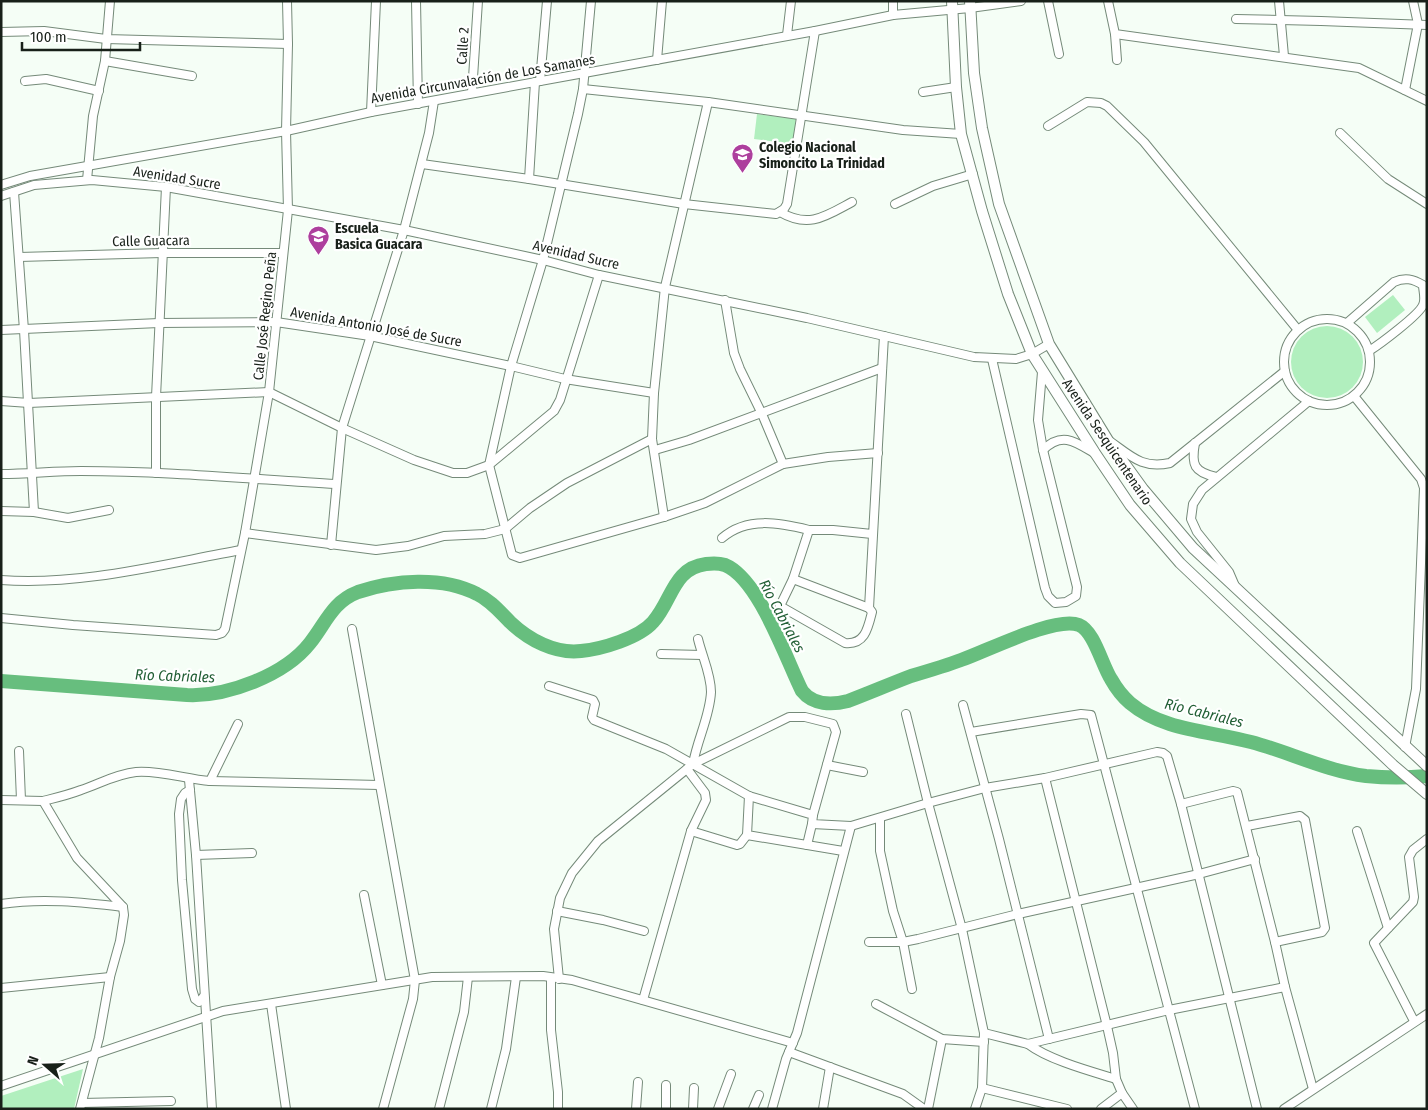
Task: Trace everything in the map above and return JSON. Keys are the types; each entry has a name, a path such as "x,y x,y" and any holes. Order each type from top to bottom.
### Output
{"main road":[{"name":"Avenida Sesquicentenario","path":"952,5 956,87 962,134 982,211 1008,294 1032,354 1042,372 1056,390 1094,453 1130,506 1180,563 1393,765 1427,794"},
{"name":"Avenida Sesquicentenario","path":"970,5 974,73 982,128 999,204 1049,344 1106,438 1143,489 1193,548 1427,766"}],"street":[{"path":"90,180 89,166 93,116 105,61 110,1"},
{"name":"Calle José Regino Peña","path":"1,618 54,624 216,635 222,633 225,629 245,533 253,479 270,392 288,210 286,131 287,1"},
{"path":"371,112 376,1"},
{"path":"416,1 418,104"},
{"name":"Calle 2","path":"472,93 478,1"},
{"path":"529,179 547,1"},
{"path":"591,1 583,89 562,185 543,260 511,366 489,465 512,555 520,558 664,517 704,502 783,464 828,457 878,453"},
{"path":"657,60 662,1"},
{"path":"787,35 791,1"},
{"path":"893,1 893,14"},
{"name":"Avenida Circunvalación de Los Samanes","path":"1,185 30,176 286,131 371,112 815,31 893,14 952,5 1021,1"},
{"path":"1048,1 1059,54"},
{"path":"1108,1 1118,60"},
{"path":"1279,1 1284,56"},
{"path":"1405,90 1418,24 1413,1"},
{"path":"1236,19 1427,25"},
{"path":"1,32 44,31 106,39 288,44"},
{"path":"422,164 684,204 768,214 780,212 787,204 815,31"},
{"path":"1115,34 1284,56 1359,68 1427,100"},
{"path":"105,61 192,76"},
{"path":"25,81 46,80 99,91"},
{"path":"922,92 956,87"},
{"path":"583,89 708,102 903,130 962,134"},
{"path":"331,545 342,428 404,230 422,164 434,101"},
{"path":"664,517 652,439 654,393 665,287 708,102"},
{"path":"1048,126 1087,102 1101,103 1107,106 1144,142 1298,330"},
{"path":"1340,133 1388,179 1427,204"},
{"path":"895,204 933,186 973,174"},
{"name":"Avenidad Sucre","path":"1,196 34,186 90,180 166,188 404,230 543,260 599,275 725,300 974,357 1016,359 1032,354 1049,344"},
{"path":"156,473 156,397 166,188"},
{"path":"14,192 20,257 34,512"},
{"path":"780,212 792,219 806,221 822,218 852,202"},
{"name":"Calle Guacara","path":"20,257 162,253 283,253"},
{"path":"1,401 29,403 270,392 342,428 414,460 447,472 466,473 489,465 554,411 560,400 599,275"},
{"path":"1347,322 1394,282 1402,279 1415,280 1425,284 1423,305 1416,313 1369,351"},
{"path":"725,300 734,353 783,464"},
{"path":"1334,318 1347,322 1359,331 1367,343 1371,358 1370,372 1364,385 1354,396 1342,403 1328,405 1309,401 1292,387 1285,371 1284,360 1287,346 1294,333 1305,324 1319,319 1334,318"},
{"name":"Avenida Antonio José de Sucre","path":"1,330 159,323 276,322 370,336 565,379 654,393"},
{"path":"809,530 793,579 780,606 845,643 855,643 868,629 872,612 869,608 872,534 884,336"},
{"path":"992,359 1045,588 1048,596 1055,603 1066,602 1076,596 1077,587 1043,450 1038,420 1042,372"},
{"path":"655,450 762,414 882,368"},
{"path":"1106,438 1144,464 1158,466 1170,463 1285,371"},
{"path":"1354,396 1421,479 1424,488 1416,689 1405,747"},
{"path":"1237,590 1229,572 1197,532 1192,519 1193,504 1202,490 1216,477 1309,401"},
{"path":"245,533 376,550 408,546 444,536 485,534 505,529 530,508 566,483 652,439"},
{"path":"1043,450 1049,444 1059,439 1064,439 1073,441 1094,453"},
{"path":"1195,443 1192,455 1194,464 1199,471 1216,477"},
{"path":"1,474 80,471 156,473 336,484"},
{"path":"1,511 34,512 68,518 109,510"},
{"path":"722,538 730,531 764,522 780,523 809,530 833,530 872,534"},
{"path":"1,580 88,578 241,550"},
{"path":"793,579 869,608"},
{"path":"352,629 416,980 413,999 383,1109"},
{"path":"643,1000 691,831 706,796 690,766 709,706 711,692 708,672 698,639"},
{"path":"661,654 702,655"},
{"path":"549,686 593,700 595,704 592,716 594,720 666,749 690,766 749,796 813,815"},
{"path":"963,705 1049,1039"},
{"path":"906,714 962,928 984,1033 982,1088 975,1109"},
{"path":"971,732 1088,714 1092,718 1195,1109"},
{"path":"558,1109 558,1084 551,1030 555,978 554,929 560,898 572,873 598,842 690,766 790,717 805,717 833,724 836,732 813,815 807,845"},
{"path":"210,781 238,724"},
{"path":"19,751 21,800"},
{"path":"812,824 851,826 985,788 1045,778 1157,752 1163,753 1167,756 1181,804 1257,1109"},
{"path":"827,765 862,772"},
{"path":"1,800 43,801 80,791 113,777 137,772 190,780 379,785"},
{"path":"1045,778 1107,1026 1116,1079 1122,1093 1134,1109"},
{"path":"190,780 212,1109"},
{"path":"190,790 181,799 179,814 182,880 192,989 195,999 199,1002 204,996"},
{"path":"1181,804 1235,791 1239,796 1275,942 1284,987 1313,1089"},
{"path":"691,831 737,845 740,844 747,835 749,796"},
{"path":"43,801 76,858 123,906 123,924 110,977 96,1054 81,1106 171,1101"},
{"path":"1247,826 1300,816 1305,820 1325,928 1322,932 1275,942"},
{"path":"880,818 880,851 893,911 903,942 912,989"},
{"path":"772,1109 793,1043 851,826"},
{"path":"1357,831 1388,928"},
{"path":"747,835 843,851"},
{"path":"1414,1021 1374,943 1413,902 1409,857 1413,850 1427,839"},
{"path":"196,855 252,853"},
{"path":"869,942 903,942 1076,900 1199,874 1255,859"},
{"path":"364,895 382,986"},
{"path":"1,904 47,900 123,906"},
{"path":"557,911 604,920 644,931"},
{"path":"1,988 110,977"},
{"path":"1,1086 223,1011 432,977 516,977 572,980 793,1043"},
{"path":"439,1109 464,1012 468,977"},
{"path":"491,1109 506,1049 516,977"},
{"path":"1028,1044 1169,1010 1284,987"},
{"path":"272,1004 286,1109"},
{"path":"876,1004 942,1039 984,1042"},
{"path":"1284,1109 1427,1014"},
{"path":"984,1033 1028,1044 1035,1050 1116,1079"},
{"path":"790,1052 902,1094 926,1109 942,1039"},
{"path":"823,1109 830,1067"},
{"path":"718,1109 731,1074"},
{"path":"636,1109 638,1082"},
{"path":"666,1085 666,1109"},
{"path":"693,1109 694,1088"},
{"path":"982,1088 1067,1109"},
{"path":"1101,1109 1122,1093"},
{"path":"753,1109 759,1095"}],"green space":[{"path":"757,114 796,119 793,144 754,139"},
{"path":"1393,295 1405,310 1377,333 1365,317"},
{"path":"1327,326 1347,332 1357,342 1363,362 1357,382 1347,392 1327,398 1307,392 1297,382 1291,362 1297,342 1307,332"},
{"path":"83,1069 74,1109 1,1109 1,1096"}],"waterway":[{"name":"Río Cabriales","path":"1,681 187,695 203,695 237,688 271,674 299,655 310,643 330,614 349,596 372,588 418,582 449,584 477,594 491,603 525,635 552,648 571,651 590,650 620,642 647,628 659,614 674,587 686,572 695,567 716,563 725,565 737,573 749,586 770,621 802,691 806,696 823,703 848,701 911,676 961,660 1054,625 1079,625 1089,634 1111,679 1124,698 1143,712 1157,719 1188,729 1251,742 1351,774 1389,777 1427,776"}],"place":[{"name":"Colegio Nacional Simoncito La Trinidad","path":"743,174"},
{"name":"Escuela Basica Guacara","path":"319,255"}]}
